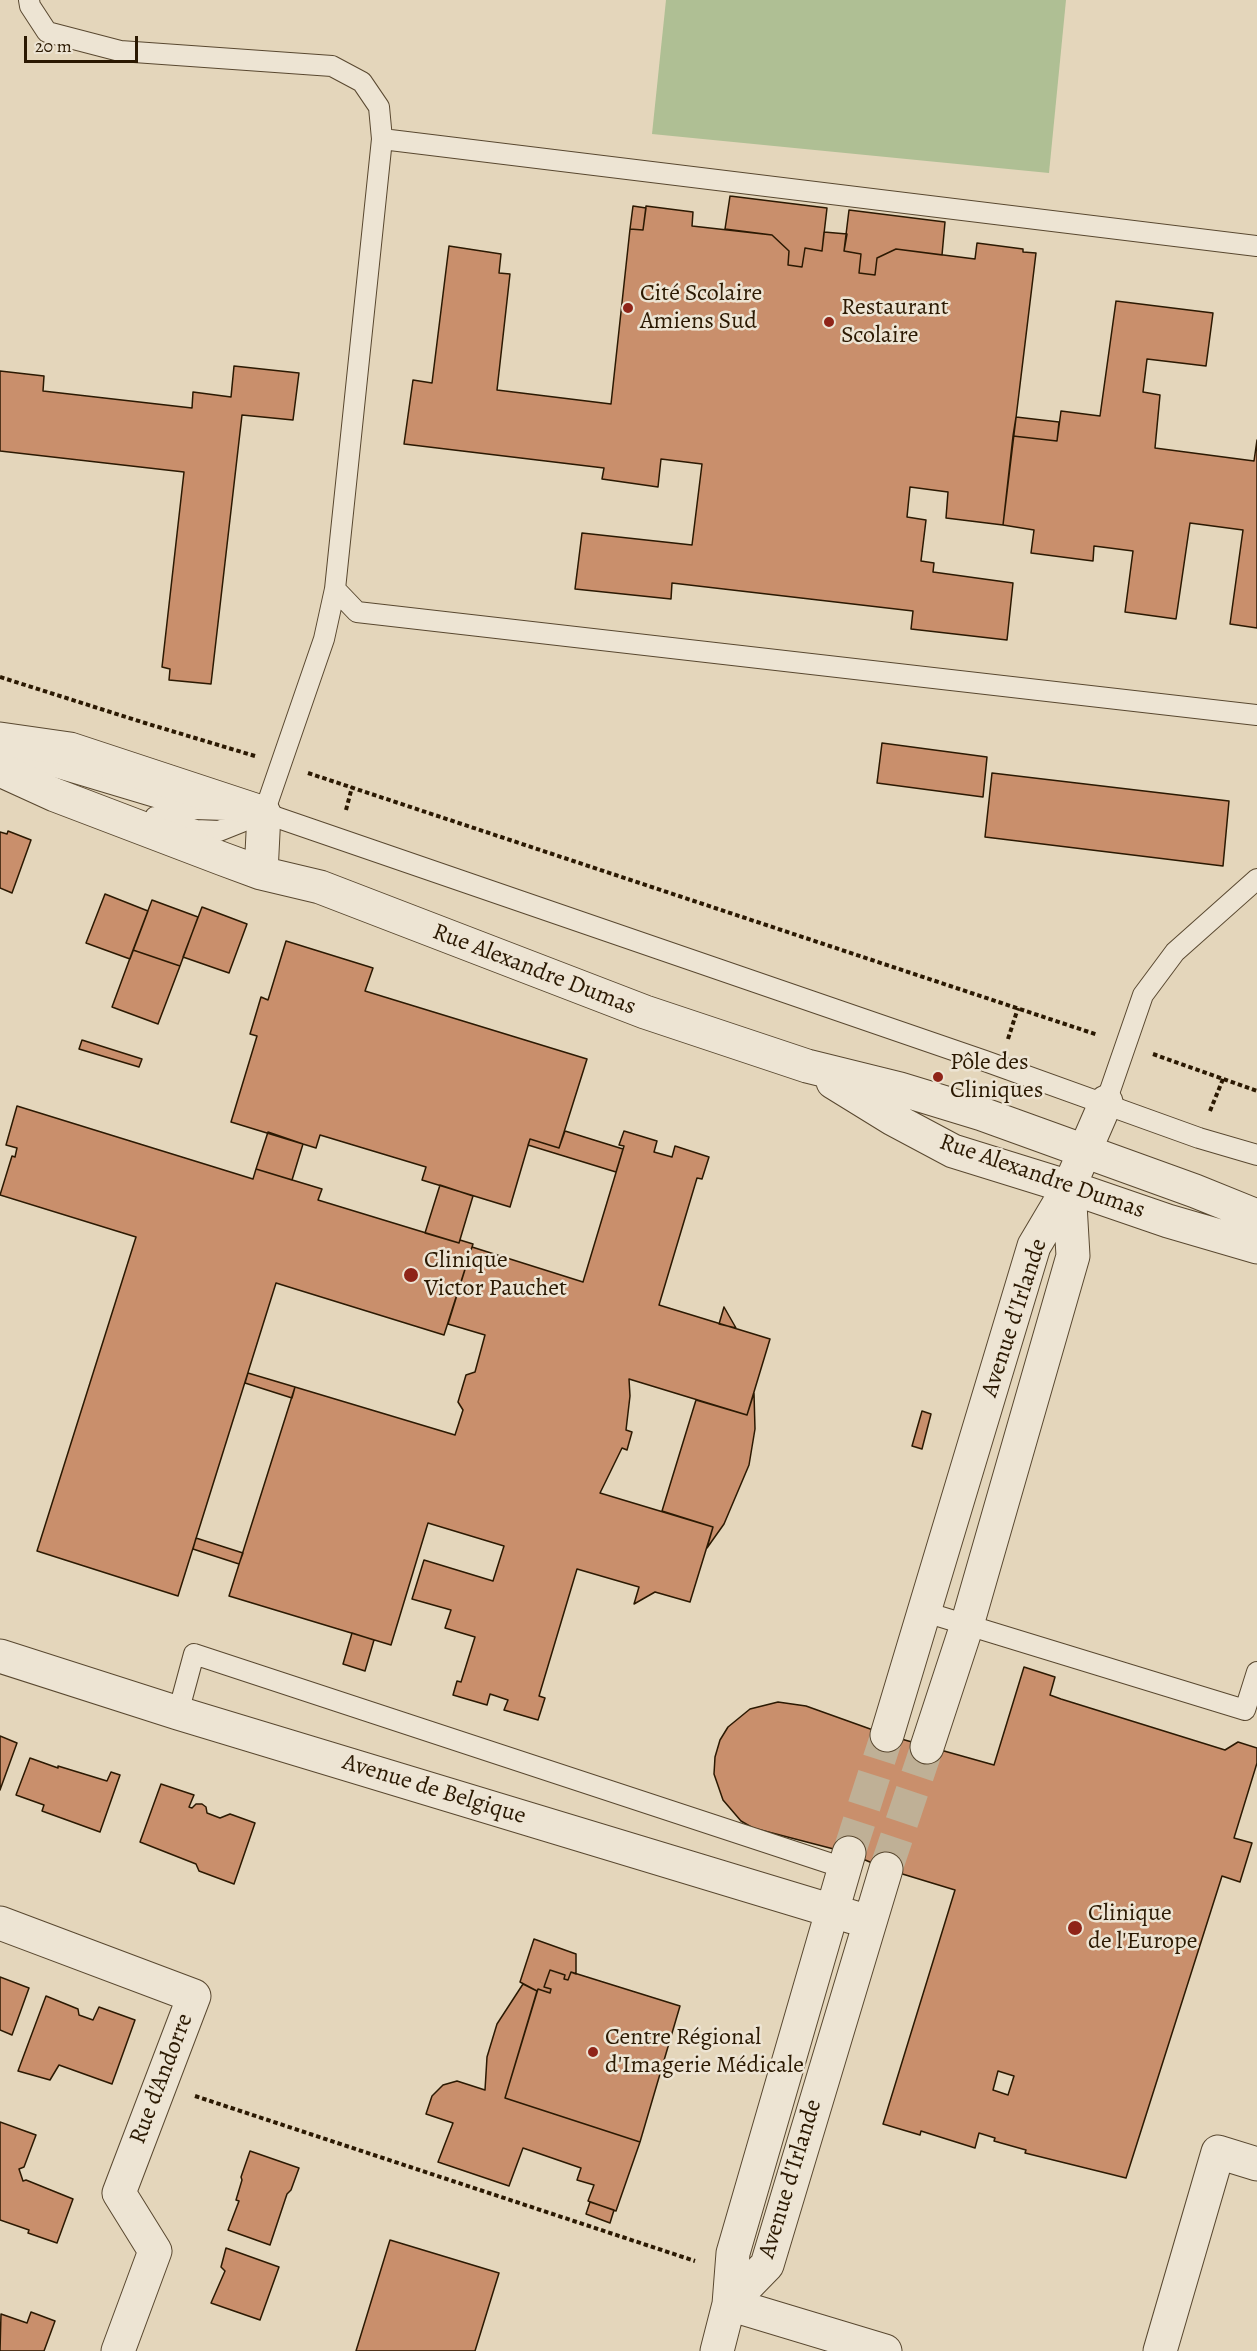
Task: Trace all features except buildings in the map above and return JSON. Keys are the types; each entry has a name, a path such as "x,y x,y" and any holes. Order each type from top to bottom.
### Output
{"street":[{"path":"0,739 70,749 264,813 261,873"},
{"name":"Rue Alexandre Dumas","path":"0,770 55,795 261,873 320,887 645,1012 807,1066 900,1089 982,1114 1195,1191 1257,1216"},
{"name":"Rue Alexandre Dumas","path":"807,1066 893,1119 953,1150 1168,1221 1257,1247"},
{"path":"1070,1187 1106,1102"},
{"name":"Avenue d'Irlande","path":"887,1735 1034,1246 1070,1187"},
{"name":"Avenue d'Irlande","path":"927,1747 967,1625 1074,1256 1070,1187"},
{"name":"Avenue de Belgique","path":"0,1656 178,1713 869,1922"},
{"name":"Avenue d'Irlande","path":"717,2351 730,2288 733,2253 846,1861"},
{"name":"Avenue d'Irlande","path":"730,2288 767,2265 886,1869"},
{"name":"Rue d'Andorre","path":"0,1923 194,1996 119,2193 155,2251 118,2351"},
{"path":"1160,2351 1218,2152 1257,2164"},
{"path":"730,2288 885,2351"}],"lane":[{"path":"29,0 30,6 47,32 120,51 332,66 362,82 379,107 382,139 335,589 324,639 264,813 219,831 196,830 138,811 99,812"},
{"path":"382,139 1257,246"},
{"path":"335,589 357,612 1257,715"},
{"path":"0,750 195,809 264,813 1106,1102 1198,1138 1257,1155"},
{"path":"1106,1102 1143,995 1175,952 1257,879"},
{"path":"925,1612 1245,1710 1257,1672"},
{"path":"178,1713 194,1654 846,1861"}],"path":[{"path":"0,677 282,764 1126,1044 1257,1091"},
{"path":"160,2085 385,2161 730,2288"}],"green space":[{"path":"666,0 1066,0 1049,173 652,134"}],"tunnel":[{"path":"849,1853 887,1735"},
{"path":"886,1869 927,1747"}],"place":[{"name":"Cité Scolaire Amiens Sud","path":"628,308"},
{"name":"Restaurant Scolaire","path":"829,322"},
{"name":"Pôle des Cliniques","path":"938,1077"},
{"name":"Clinique Victor Pauchet","path":"411,1275"},
{"name":"Clinique de l'Europe","path":"1075,1928"},
{"name":"Centre Régional d'Imagerie Médicale","path":"593,2052"}]}
